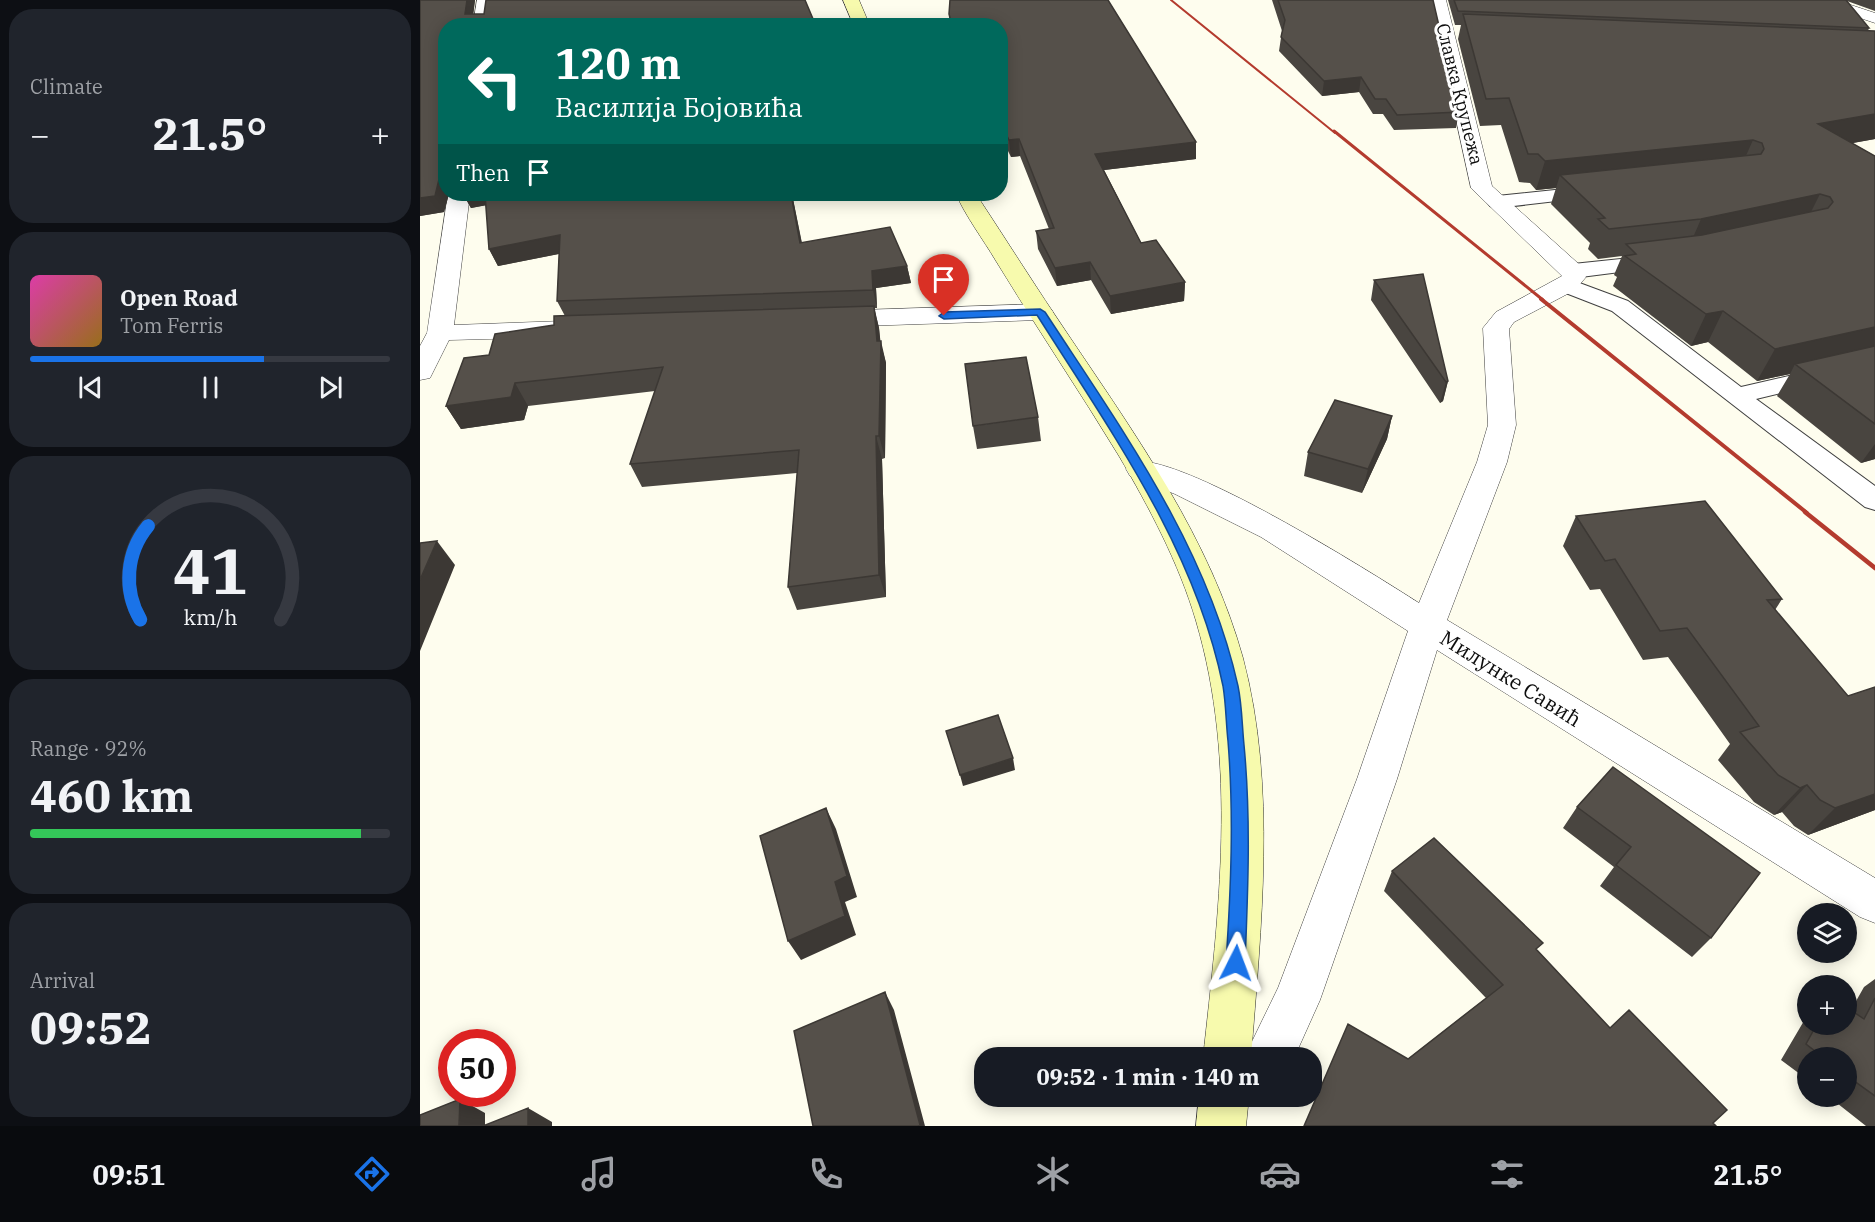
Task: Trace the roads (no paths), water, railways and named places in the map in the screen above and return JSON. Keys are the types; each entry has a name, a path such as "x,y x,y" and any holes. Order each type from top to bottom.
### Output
{"main road":[{"path":"851,0 859,18"},
{"path":"970,201 1141,469 1185,550 1224,657 1231,689 1240,794 1240,871 1228,1047"},
{"path":"1222,1126 1223,1107"}],"street":[{"path":"482,18 484,0"},
{"name":"Славка Крупежа","path":"1438,0 1444,32 1490,195"},
{"path":"1821,0 1875,18"},
{"path":"1444,32 1468,33"},
{"path":"1274,1047 1297,1000 1377,779 1427,626 1485,483 1502,425 1496,328 1505,317 1569,278 1490,195"},
{"path":"420,372 440,333 458,201"},
{"path":"812,320 1040,312"},
{"path":"440,333 584,328"},
{"name":"Милунке Савић","path":"1141,469 1201,491 1274,529 1363,582 1427,626 1875,902"},
{"path":"1222,1126 1235,1107"}],"lane":[{"path":"1490,195 1613,190"},
{"path":"1569,278 1678,258"},
{"path":"1569,278 1620,306 1875,500"},
{"path":"1736,396 1875,363"}],"railway":[{"path":"1171,0 1335,133"},
{"path":"1334,131 1543,300"},
{"path":"1541,299 1807,513"},
{"path":"1805,512 1875,568"}]}
